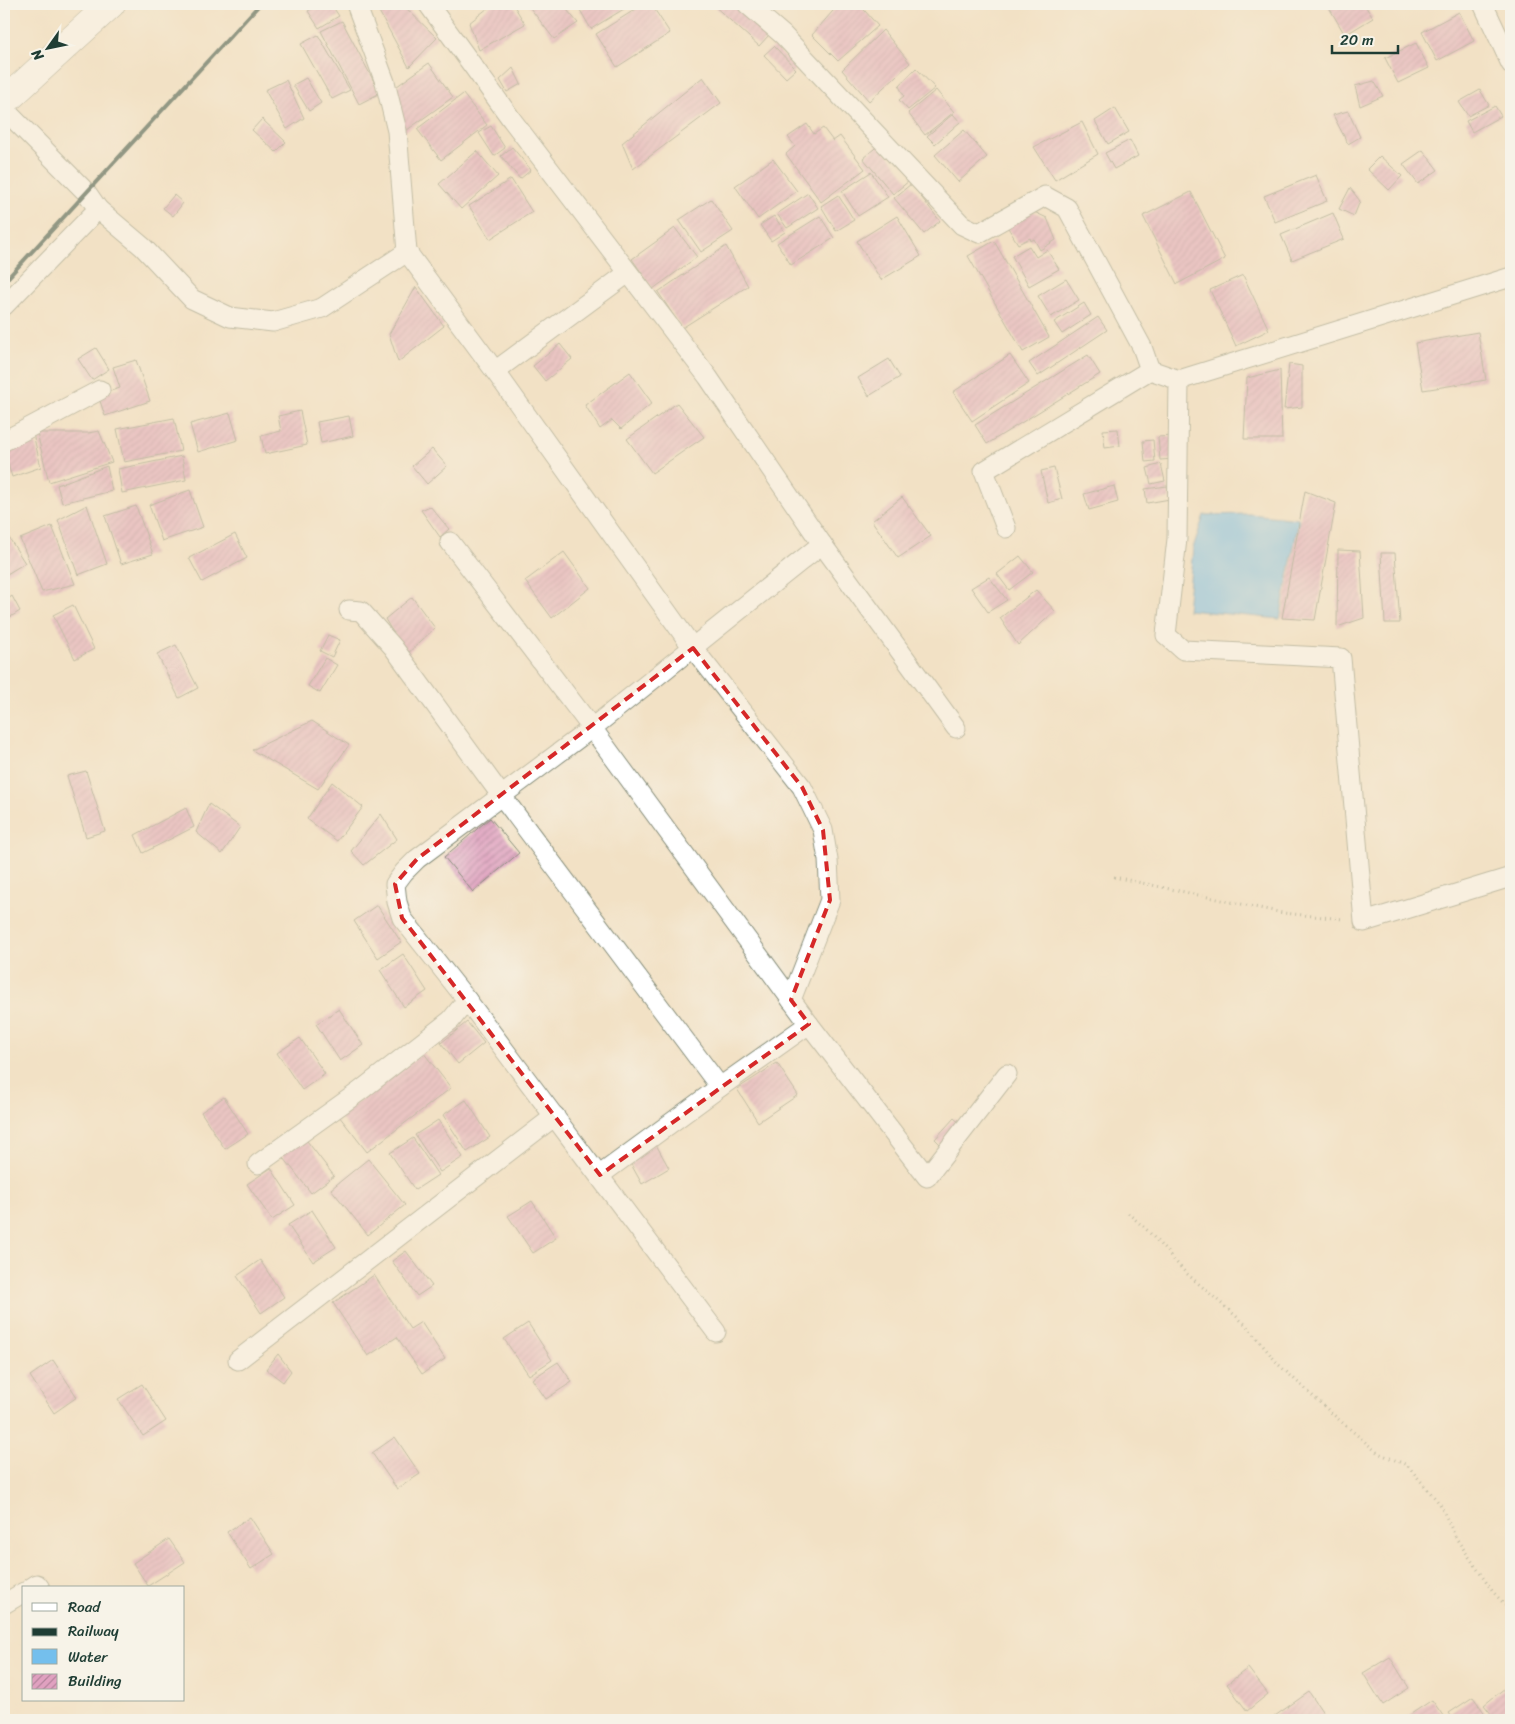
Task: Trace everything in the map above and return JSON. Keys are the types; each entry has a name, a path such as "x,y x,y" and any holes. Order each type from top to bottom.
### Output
{"highway":[{"path":"4,102 111,4"}],"street":[{"path":"356,4 385,82 397,131 407,252 495,371 693,648 802,787 822,830 828,860 830,900 791,1000"},
{"path":"428,4 512,120 708,377 822,544 956,728"},
{"path":"747,4 783,35 962,225 979,233 1045,196 1067,208 1142,347 1150,370"},
{"path":"1484,4 1511,64"},
{"path":"4,109 87,193 98,209 142,247 192,299 230,317 272,322 322,308 407,252"},
{"path":"4,306 98,209"},
{"path":"495,371 628,273"},
{"path":"1150,370 1179,380 1511,277"},
{"path":"1006,528 984,471 1150,370"},
{"path":"1179,380 1177,539 1166,635 1183,650 1341,658 1364,922 1511,877"},
{"path":"4,441 100,390"},
{"path":"450,542 592,728 809,1024 927,1177 1007,1074"},
{"path":"716,1332 600,1175 402,918 397,902 395,884 417,860 592,728 822,544"},
{"path":"350,610 361,611 393,647 500,796 720,1087"},
{"path":"258,1164 360,1091 451,1020 467,1000"},
{"path":"600,1175 809,1024"},
{"path":"238,1360 555,1116"},
{"path":"4,1604 22,1593"}],"path":[{"path":"1114,877 1283,913 1364,922"},
{"path":"1128,1213 1148,1231 1185,1272 1245,1324 1279,1365 1330,1412 1378,1453 1407,1465 1440,1504 1456,1538 1493,1592 1511,1611"}],"highlighted area":[{"path":"693,648 802,787 823,830 830,900 791,1000 809,1024 600,1175 402,918 395,884 417,859"}],"water":[{"path":"1250,514 1299,519 1280,619 1187,610 1193,548 1204,515"}],"building":[{"path":"319,4 331,4 339,16 319,28 308,11"},
{"path":"375,4 402,4 437,38 409,67"},
{"path":"493,4 513,4 525,24 479,50 469,23"},
{"path":"527,4 562,4 578,23 554,39"},
{"path":"589,4 632,4 591,29 580,10"},
{"path":"644,4 651,4 670,33 617,67 596,34"},
{"path":"712,4 735,4 769,35 759,46"},
{"path":"839,4 859,4 878,26 838,61 812,35"},
{"path":"1327,4 1364,4 1373,18 1345,35"},
{"path":"1459,12 1474,41 1437,61 1422,32"},
{"path":"342,21 380,93 359,104 321,31"},
{"path":"883,30 910,63 869,101 842,70"},
{"path":"318,35 350,90 332,99 301,44"},
{"path":"1416,43 1429,68 1398,83 1385,58"},
{"path":"774,46 796,69 786,78 764,55"},
{"path":"429,63 453,97 403,133 393,89"},
{"path":"513,68 521,84 507,92 500,80"},
{"path":"916,68 935,88 908,110 899,100 904,96 899,86"},
{"path":"703,77 721,103 633,169 622,143"},
{"path":"306,78 321,103 309,111 293,85"},
{"path":"286,80 304,118 287,129 265,90"},
{"path":"1374,81 1383,96 1360,106 1355,86"},
{"path":"936,90 954,112 925,135 908,113"},
{"path":"1480,90 1489,105 1468,116 1459,102"},
{"path":"463,94 487,125 441,160 417,129"},
{"path":"1495,106 1501,116 1472,132 1466,121"},
{"path":"1115,108 1129,132 1108,144 1095,121"},
{"path":"1348,111 1360,137 1348,144 1333,115"},
{"path":"953,114 960,122 935,144 927,136"},
{"path":"262,119 286,142 276,152 252,130"},
{"path":"1082,122 1098,154 1055,180 1034,147"},
{"path":"807,124 814,134 823,128 833,141 840,136 865,169 821,202 786,154 795,146 788,137"},
{"path":"491,126 505,148 494,156 479,133"},
{"path":"964,130 987,157 958,182 935,155"},
{"path":"1130,140 1138,156 1114,169 1105,153"},
{"path":"880,144 909,181 893,194 863,158"},
{"path":"512,147 531,170 520,179 501,156"},
{"path":"1423,150 1438,170 1418,184 1403,164"},
{"path":"477,151 498,176 461,209 439,184"},
{"path":"1380,156 1402,176 1389,190 1367,169"},
{"path":"773,159 797,191 758,219 735,186"},
{"path":"871,172 888,197 858,216 842,191"},
{"path":"1316,175 1327,201 1275,222 1264,196"},
{"path":"511,179 532,212 490,239 469,206"},
{"path":"911,184 940,221 924,234 894,198"},
{"path":"1350,188 1360,201 1354,216 1339,209"},
{"path":"1191,192 1225,259 1177,284 1143,216"},
{"path":"808,193 818,208 787,228 777,214"},
{"path":"174,195 183,203 173,216 163,208"},
{"path":"838,195 854,220 836,231 821,206"},
{"path":"711,199 733,231 701,252 679,220"},
{"path":"1032,211 1047,218 1056,240 1040,250 1034,239 1031,241 1030,238 1018,244 1007,226"},
{"path":"1333,213 1344,239 1292,260 1281,235"},
{"path":"774,216 785,232 771,241 760,225"},
{"path":"820,216 834,238 791,265 777,243"},
{"path":"897,216 921,256 881,280 857,241"},
{"path":"675,228 697,257 653,289 632,259"},
{"path":"994,241 1049,337 1023,352 968,256"},
{"path":"726,246 748,286 682,328 658,292"},
{"path":"1029,246 1036,257 1047,250 1059,269 1029,286 1012,256"},
{"path":"1243,275 1269,330 1236,346 1210,290"},
{"path":"1066,279 1079,300 1051,317 1038,296"},
{"path":"416,287 444,326 398,362 389,334"},
{"path":"1084,303 1091,315 1062,334 1054,322"},
{"path":"1098,317 1107,330 1038,376 1029,363"},
{"path":"1478,332 1486,380 1423,390 1415,343"},
{"path":"560,344 572,359 545,381 533,366"},
{"path":"96,348 109,369 92,380 78,359"},
{"path":"1010,355 1029,383 972,421 953,392"},
{"path":"1088,355 1100,374 987,444 975,425"},
{"path":"889,359 900,377 869,396 858,378"},
{"path":"136,360 150,401 105,416 98,395 120,388 113,367"},
{"path":"1289,364 1302,366 1302,407 1284,409"},
{"path":"1280,370 1282,439 1244,439 1247,378"},
{"path":"630,372 652,403 621,429 612,420 600,429 585,405"},
{"path":"677,403 704,437 652,473 627,439"},
{"path":"300,411 307,445 265,454 261,436 281,431 278,416"},
{"path":"230,413 238,440 198,452 190,424"},
{"path":"349,416 353,436 321,443 317,422"},
{"path":"174,418 181,451 124,462 117,429"},
{"path":"1118,429 1120,446 1105,448 1103,430"},
{"path":"99,431 112,462 49,482 37,433 88,433"},
{"path":"33,434 41,467 12,477 4,452 4,445"},
{"path":"1173,436 1175,459 1160,460 1158,437"},
{"path":"1153,440 1155,461 1145,462 1143,441"},
{"path":"432,449 447,466 427,484 412,466"},
{"path":"182,456 186,480 122,493 118,469"},
{"path":"1161,464 1165,481 1151,484 1147,468"},
{"path":"107,466 112,491 62,503 57,485"},
{"path":"1054,468 1062,499 1048,503 1041,471"},
{"path":"1114,486 1118,502 1089,510 1084,494"},
{"path":"1167,486 1170,499 1147,503 1145,489"},
{"path":"190,490 203,527 162,541 149,505"},
{"path":"1305,491 1336,503 1315,620 1282,618"},
{"path":"902,497 931,536 898,558 872,521"},
{"path":"87,505 107,564 78,575 58,520"},
{"path":"136,506 153,554 121,564 105,516"},
{"path":"430,506 449,529 440,537 421,510"},
{"path":"52,526 75,584 42,592 20,539"},
{"path":"4,530 25,563 7,574 4,568"},
{"path":"235,534 247,558 202,582 189,558"},
{"path":"1338,550 1360,551 1364,618 1337,627"},
{"path":"564,552 590,588 552,618 525,581"},
{"path":"1381,553 1395,553 1400,623 1385,623"},
{"path":"1020,556 1033,572 1009,590 997,574"},
{"path":"989,577 1007,600 988,612 971,588"},
{"path":"1036,590 1055,611 1018,645 1000,618"},
{"path":"12,596 20,611 4,621 4,602"},
{"path":"412,597 435,628 406,655 385,619"},
{"path":"73,605 94,649 75,659 53,615"},
{"path":"328,635 340,640 332,657 320,651"},
{"path":"176,645 198,688 179,698 157,654"},
{"path":"325,658 337,665 320,693 308,686"},
{"path":"312,721 349,745 318,789 252,750"},
{"path":"86,771 105,831 86,837 67,776"},
{"path":"332,782 363,807 337,841 307,819"},
{"path":"209,804 240,827 222,854 196,832"},
{"path":"186,808 194,827 143,853 135,835"},
{"path":"381,814 397,839 364,865 351,851"},
{"path":"490,818 519,853 473,892 444,857"},
{"path":"377,905 401,942 378,958 354,921"},
{"path":"403,954 427,991 404,1007 380,970"},
{"path":"339,1009 363,1045 340,1061 316,1024"},
{"path":"467,1022 484,1043 458,1064 441,1043"},
{"path":"300,1038 325,1074 302,1090 277,1053"},
{"path":"423,1052 451,1088 367,1152 339,1116"},
{"path":"777,1063 798,1095 758,1122 737,1089"},
{"path":"224,1097 248,1134 225,1149 201,1112"},
{"path":"466,1100 490,1137 467,1152 443,1115"},
{"path":"954,1118 963,1126 943,1147 935,1139"},
{"path":"438,1120 463,1157 440,1172 415,1135"},
{"path":"304,1137 334,1176 311,1193 281,1154"},
{"path":"413,1138 438,1175 415,1190 390,1153"},
{"path":"654,1141 669,1168 642,1184 627,1157"},
{"path":"368,1159 405,1205 368,1235 331,1189"},
{"path":"271,1168 295,1205 272,1220 247,1184"},
{"path":"532,1201 556,1238 533,1253 508,1216"},
{"path":"312,1210 336,1247 313,1262 288,1225"},
{"path":"406,1251 432,1286 417,1296 392,1261"},
{"path":"260,1260 284,1297 261,1313 237,1276"},
{"path":"374,1275 410,1329 421,1322 445,1359 422,1374 397,1337 368,1356 333,1303"},
{"path":"528,1323 552,1360 529,1375 504,1339"},
{"path":"278,1354 291,1371 283,1382 266,1369"},
{"path":"53,1360 77,1397 54,1413 30,1376"},
{"path":"558,1362 572,1382 546,1399 532,1379"},
{"path":"142,1384 166,1421 143,1436 118,1399"},
{"path":"395,1437 420,1474 397,1489 372,1453"},
{"path":"250,1517 274,1554 251,1569 227,1532"},
{"path":"169,1539 185,1562 148,1586 133,1563"},
{"path":"1390,1657 1409,1688 1383,1705 1363,1673"},
{"path":"1248,1668 1268,1694 1247,1711 1227,1684"},
{"path":"1511,1683 1511,1720 1496,1720 1484,1705"},
{"path":"1309,1692 1328,1720 1274,1720 1272,1718"},
{"path":"1473,1697 1486,1715 1478,1720 1454,1720 1449,1713"},
{"path":"1432,1700 1446,1720 1402,1720"}],"railway":[{"path":"4,282 260,4"}]}
